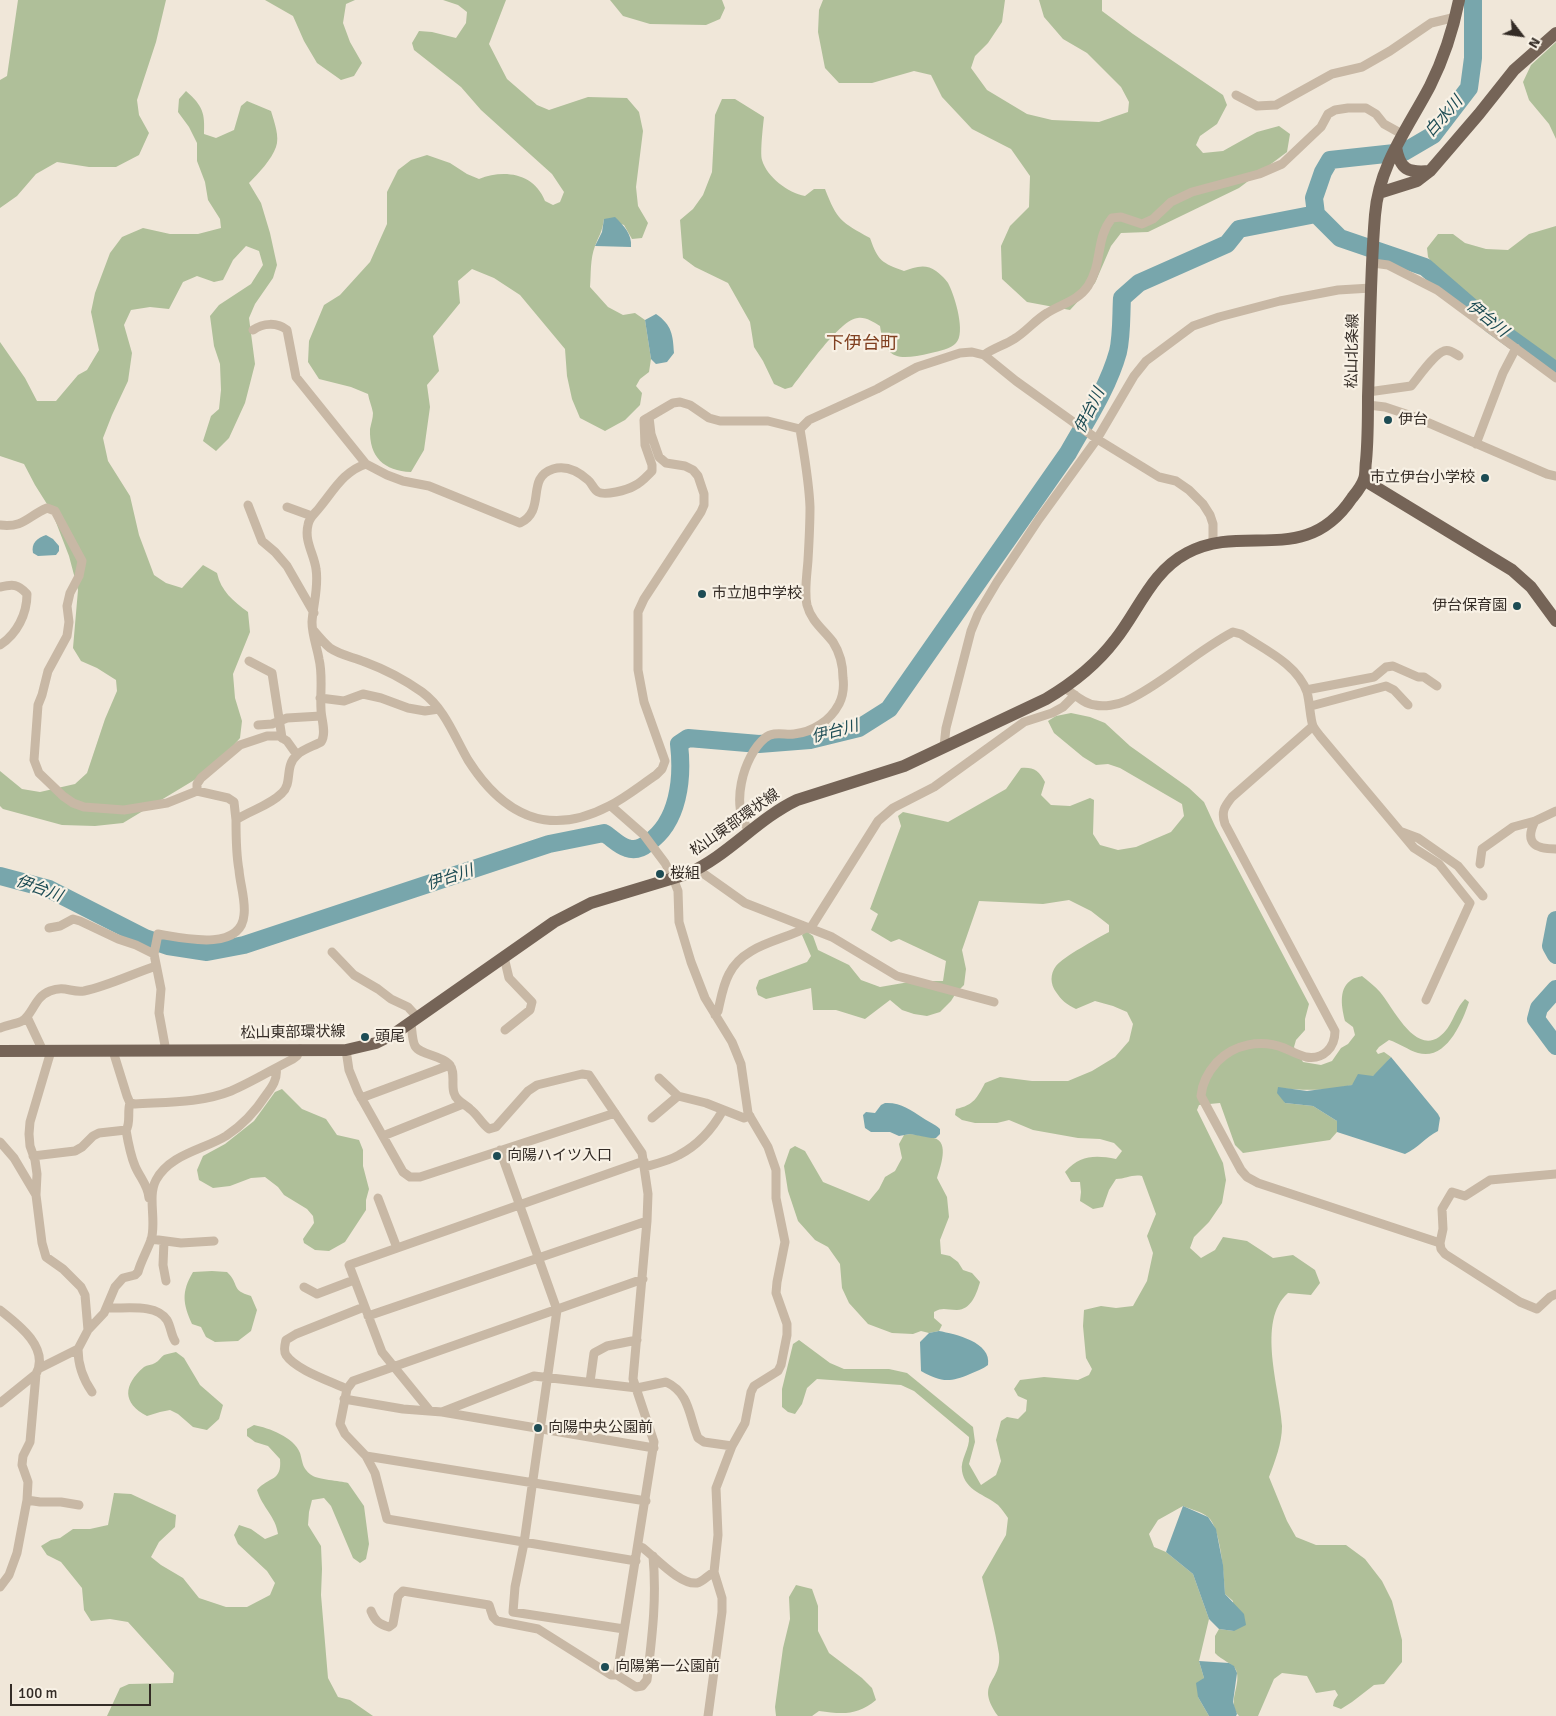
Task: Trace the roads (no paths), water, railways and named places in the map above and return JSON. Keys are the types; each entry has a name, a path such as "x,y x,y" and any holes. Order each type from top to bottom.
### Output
{"main road":[{"name":"松山北条線","path":"1364,480 1368,432 1371,288 1375,212 1378,193 1387,166 1402,134 1430,86 1449,43 1459,0"},
{"path":"1378,193 1416,181 1430,171 1480,114 1514,70 1556,33"},
{"path":"1396,147 1398,159 1405,168 1412,172 1430,171"},
{"path":"1364,480 1512,570 1531,587 1556,621"},
{"name":"松山東部環状線","path":"0,1051 346,1050 376,1042 394,1034 554,922 591,903 697,869 710,862 781,808 797,800 904,766 1046,698 1070,691 1084,673 1111,645 1153,582 1172,562 1213,542 1269,541 1299,538 1307,535 1321,529 1335,519 1344,510 1364,480"}],"street":[{"path":"1236,95 1257,106 1276,105 1332,74 1362,66 1431,23 1456,17"},
{"path":"984,355 1016,338 1047,313 1074,300 1087,288 1096,273 1101,237 1112,218 1121,217 1142,224 1153,219 1171,202 1192,192 1259,174 1282,164 1321,126 1328,114 1335,110 1366,108 1376,114 1384,124 1402,134"},
{"path":"1373,263 1388,265 1437,290 1556,378"},
{"path":"944,746 946,728 971,631 978,614 1039,519 1097,439 1134,376 1146,361 1192,326 1219,317 1280,301 1338,290 1371,288"},
{"path":"253,330 268,324 283,327 287,330 296,376 366,464 387,475 403,481 429,486 520,523 527,520 531,515 536,503 538,480 544,473 553,469 569,468 590,481 593,488 598,492 605,494 634,486 652,471 652,465 645,445 644,420 673,403 680,402 690,405 709,418 720,421 768,420 800,429"},
{"path":"1476,444 1503,373 1516,348"},
{"path":"1368,398 1411,386 1436,356 1443,351 1448,350 1458,356"},
{"path":"800,429 809,420 877,389 917,367 960,353 972,352 984,355 1016,381 1097,439 1160,477 1176,481 1189,490 1203,504 1210,515 1213,524 1213,542"},
{"path":"1368,398 1385,407 1415,417 1547,474 1556,476"},
{"path":"314,631 333,650 377,667 422,691 448,722 468,760 481,777 498,796 520,813 535,819 551,822 583,816 611,806 662,769 665,761 644,702 638,670 638,612 644,599 702,512 704,505 702,485 693,470 685,466 666,463 659,457 651,434 649,417"},
{"path":"750,831 744,825 741,818 740,798 747,762 765,738 776,733 793,734 808,731 821,724 840,702 844,687 840,654 815,622 808,608 805,593 810,507 800,429"},
{"path":"310,516 319,509 337,483 356,467 366,464"},
{"path":"248,505 262,541 287,566 314,613"},
{"path":"236,820 284,792 288,784 289,764 297,755 323,739 320,660 315,644 312,623 317,587 316,569 306,533 310,516 306,505"},
{"path":"287,506 310,516"},
{"path":"0,525 22,524 47,508 55,511 82,561 79,576 70,593 67,606 69,622 67,636 48,671 38,705 34,760 39,773 62,796 73,803 93,808 124,810 168,803 197,791 228,798 234,802 238,867 245,914 242,925 237,932 230,936 199,941 158,934 154,951 160,989 159,1013 166,1051"},
{"path":"0,586 21,587 27,594 27,602 20,625 0,645"},
{"path":"715,1015 718,1011 729,973 738,960 749,952 808,928 885,812 934,787 1024,722 1052,713 1062,707 1070,691 1094,705 1108,706 1124,702 1233,632 1241,634 1288,665 1306,690 1311,706 1313,726 1414,848 1439,864 1470,903 1426,1000"},
{"path":"249,661 272,673 281,720 282,738"},
{"path":"1306,690 1374,677 1386,667 1393,666 1418,677 1424,677 1437,686"},
{"path":"1311,706 1386,686 1394,690 1408,704"},
{"path":"320,698 344,701 363,694 381,698 408,708 426,711 439,709"},
{"path":"258,725 272,724 287,718 321,716"},
{"path":"1313,726 1232,797 1224,806 1222,814 1229,832 1336,1031 1335,1040 1325,1054 1306,1057 1282,1047 1264,1044 1250,1044 1235,1048 1211,1068 1202,1087 1202,1096 1240,1170 1247,1177 1266,1186 1440,1243"},
{"path":"197,791 197,784 201,778 240,745 268,736 279,736 287,741 297,755"},
{"path":"611,806 644,835 673,878 678,891 678,912 682,935 705,998 732,1042 741,1064 748,1113 768,1147 776,1170 776,1198 785,1242 776,1282 776,1293 786,1324 787,1335 781,1365 778,1372 754,1386 745,1423 732,1446 716,1488 718,1535 714,1572 722,1598 722,1612 708,1716"},
{"path":"1480,864 1482,849 1513,827 1535,821 1556,811"},
{"path":"1535,821 1530,835 1531,840 1536,846 1555,851"},
{"path":"1401,831 1418,838 1458,866 1483,896"},
{"path":"697,869 745,903 832,937 897,976 994,1002"},
{"path":"49,928 60,926 73,919 118,939 154,951"},
{"path":"332,952 354,975 391,999 408,1007 414,1020 415,1045 418,1050 441,1058 450,1065 453,1073 454,1094 457,1099 472,1110 482,1124 489,1129 496,1127 528,1091 537,1085 582,1074 588,1075 642,1153 648,1194 648,1221 633,1379 652,1434 654,1448 617,1675"},
{"path":"504,957 509,978 532,1002 530,1010 505,1030"},
{"path":"0,1028 22,1021 27,1017 39,998 57,988 82,991 156,966"},
{"path":"27,1017 47,1051 30,1122 29,1134 34,1156 36,1195 42,1243 46,1257 63,1269 81,1287 84,1295 88,1330"},
{"path":"130,1103 172,1102 205,1098 230,1091 293,1059 300,1050"},
{"path":"346,1050 349,1070 361,1098 403,1172 415,1178 615,1113"},
{"path":"114,1051 130,1103 126,1130 134,1162 147,1185 149,1205 152,1208"},
{"path":"361,1098 450,1065"},
{"path":"0,1403 38,1371 78,1348 88,1330 97,1322 107,1308 115,1287 123,1278 135,1275 138,1272 151,1239 154,1186 162,1172 177,1158 204,1148 244,1123 256,1110 274,1082 277,1074 276,1068"},
{"path":"659,1078 678,1096 706,1103 744,1118 750,1116"},
{"path":"652,1118 678,1096"},
{"path":"382,1136 463,1104"},
{"path":"430,1411 382,1352 349,1265 519,1205 644,1164 679,1156 707,1134 716,1124 723,1110"},
{"path":"34,1156 75,1151 99,1133 126,1130"},
{"path":"0,1142 4,1151 36,1195"},
{"path":"500,1150 557,1310 524,1543 515,1587 513,1612 624,1629"},
{"path":"1556,1174 1490,1180 1465,1196 1452,1192 1442,1208 1443,1229 1440,1236 1441,1249 1445,1254 1520,1302 1537,1309 1556,1294"},
{"path":"378,1198 397,1248"},
{"path":"368,1316 648,1221"},
{"path":"151,1239 181,1243 214,1241"},
{"path":"164,1241 163,1265 166,1282"},
{"path":"636,1561 387,1519 375,1473 366,1456 345,1434 340,1424 347,1389 353,1382 643,1279"},
{"path":"304,1287 317,1294 354,1280"},
{"path":"347,1389 297,1366 286,1355 284,1348 286,1340 296,1334 364,1307"},
{"path":"107,1308 150,1309 160,1313 169,1324 175,1342"},
{"path":"0,1310 34,1341 39,1357 30,1442 23,1456 22,1465 28,1482 27,1500 16,1553 9,1575 0,1587"},
{"path":"590,1382 594,1353 607,1346 637,1340"},
{"path":"78,1348 86,1384 92,1392"},
{"path":"442,1412 534,1376 637,1388 666,1382 680,1391 698,1438 704,1442 732,1446"},
{"path":"344,1399 403,1409 442,1412 539,1430 654,1448"},
{"path":"366,1456 646,1501"},
{"path":"27,1500 79,1505"},
{"path":"638,1546 644,1548 680,1578 691,1582 702,1581 707,1575 714,1572"},
{"path":"370,1611 375,1620 389,1627 393,1624 398,1596 403,1591 489,1605 493,1617 498,1622 538,1628 611,1675 617,1675 636,1687 642,1686 647,1680 655,1607 656,1583 653,1556"}],"water":[{"path":"615,217 629,234 631,247 595,246 602,232 604,219"},
{"path":"656,314 671,331 674,353 667,362 656,364 651,359 645,320"},
{"path":"46,535 59,546 59,551 56,555 38,556 33,553 34,544 37,539"},
{"path":"1391,1057 1440,1118 1438,1131 1405,1154 1337,1132 1337,1121 1313,1106 1285,1103 1277,1093 1278,1087 1307,1091 1352,1085 1358,1074 1373,1076"},
{"path":"885,1103 896,1104 910,1109 938,1127 940,1134 936,1138 931,1138 910,1134 899,1136 890,1132 871,1132 865,1128 863,1115 866,1112 875,1113"},
{"path":"939,1331 971,1340 984,1350 988,1357 988,1365 970,1374 951,1380 940,1379 921,1371 920,1342 929,1333"},
{"path":"1183,1506 1208,1517 1216,1529 1223,1565 1225,1594 1244,1614 1246,1625 1234,1631 1219,1629 1209,1619 1193,1574 1166,1552"},
{"path":"1199,1661 1229,1663 1234,1666 1237,1673 1233,1702 1236,1716 1209,1716 1198,1697 1196,1683 1204,1678"}],"waterway":[{"name":"白水川","path":"1316,214 1314,198 1323,172 1330,160 1404,152 1433,135 1469,88 1473,58 1473,0"},
{"name":"伊台川","path":"1316,214 1340,238 1425,267 1492,325 1556,371"},
{"name":"伊台川","path":"0,876 49,889 145,938 168,946 207,952 244,945 549,844 604,833 624,847 630,849 641,848 658,834 672,811 679,785 679,744 688,738 759,744 810,740 859,728 889,709 1068,453 1089,416 1103,391 1118,352 1121,332 1122,298 1139,283 1227,244 1239,229 1316,214"},
{"path":"1556,920 1551,946 1556,955"},
{"path":"1556,989 1539,1008 1536,1019 1556,1046"}],"place":[{"name":"伊台","path":"1388,420"},
{"name":"市立伊台小学校","path":"1485,478"},
{"name":"市立旭中学校","path":"702,594"},
{"name":"伊台保育園","path":"1517,606"},
{"name":"桜組","path":"660,874"},
{"name":"頭尾","path":"365,1037"},
{"name":"向陽ハイツ入口","path":"497,1156"},
{"name":"向陽中央公園前","path":"538,1428"},
{"name":"向陽第一公園前","path":"605,1667"}],"district":[{"name":"下伊台町","path":"862,344"}]}
